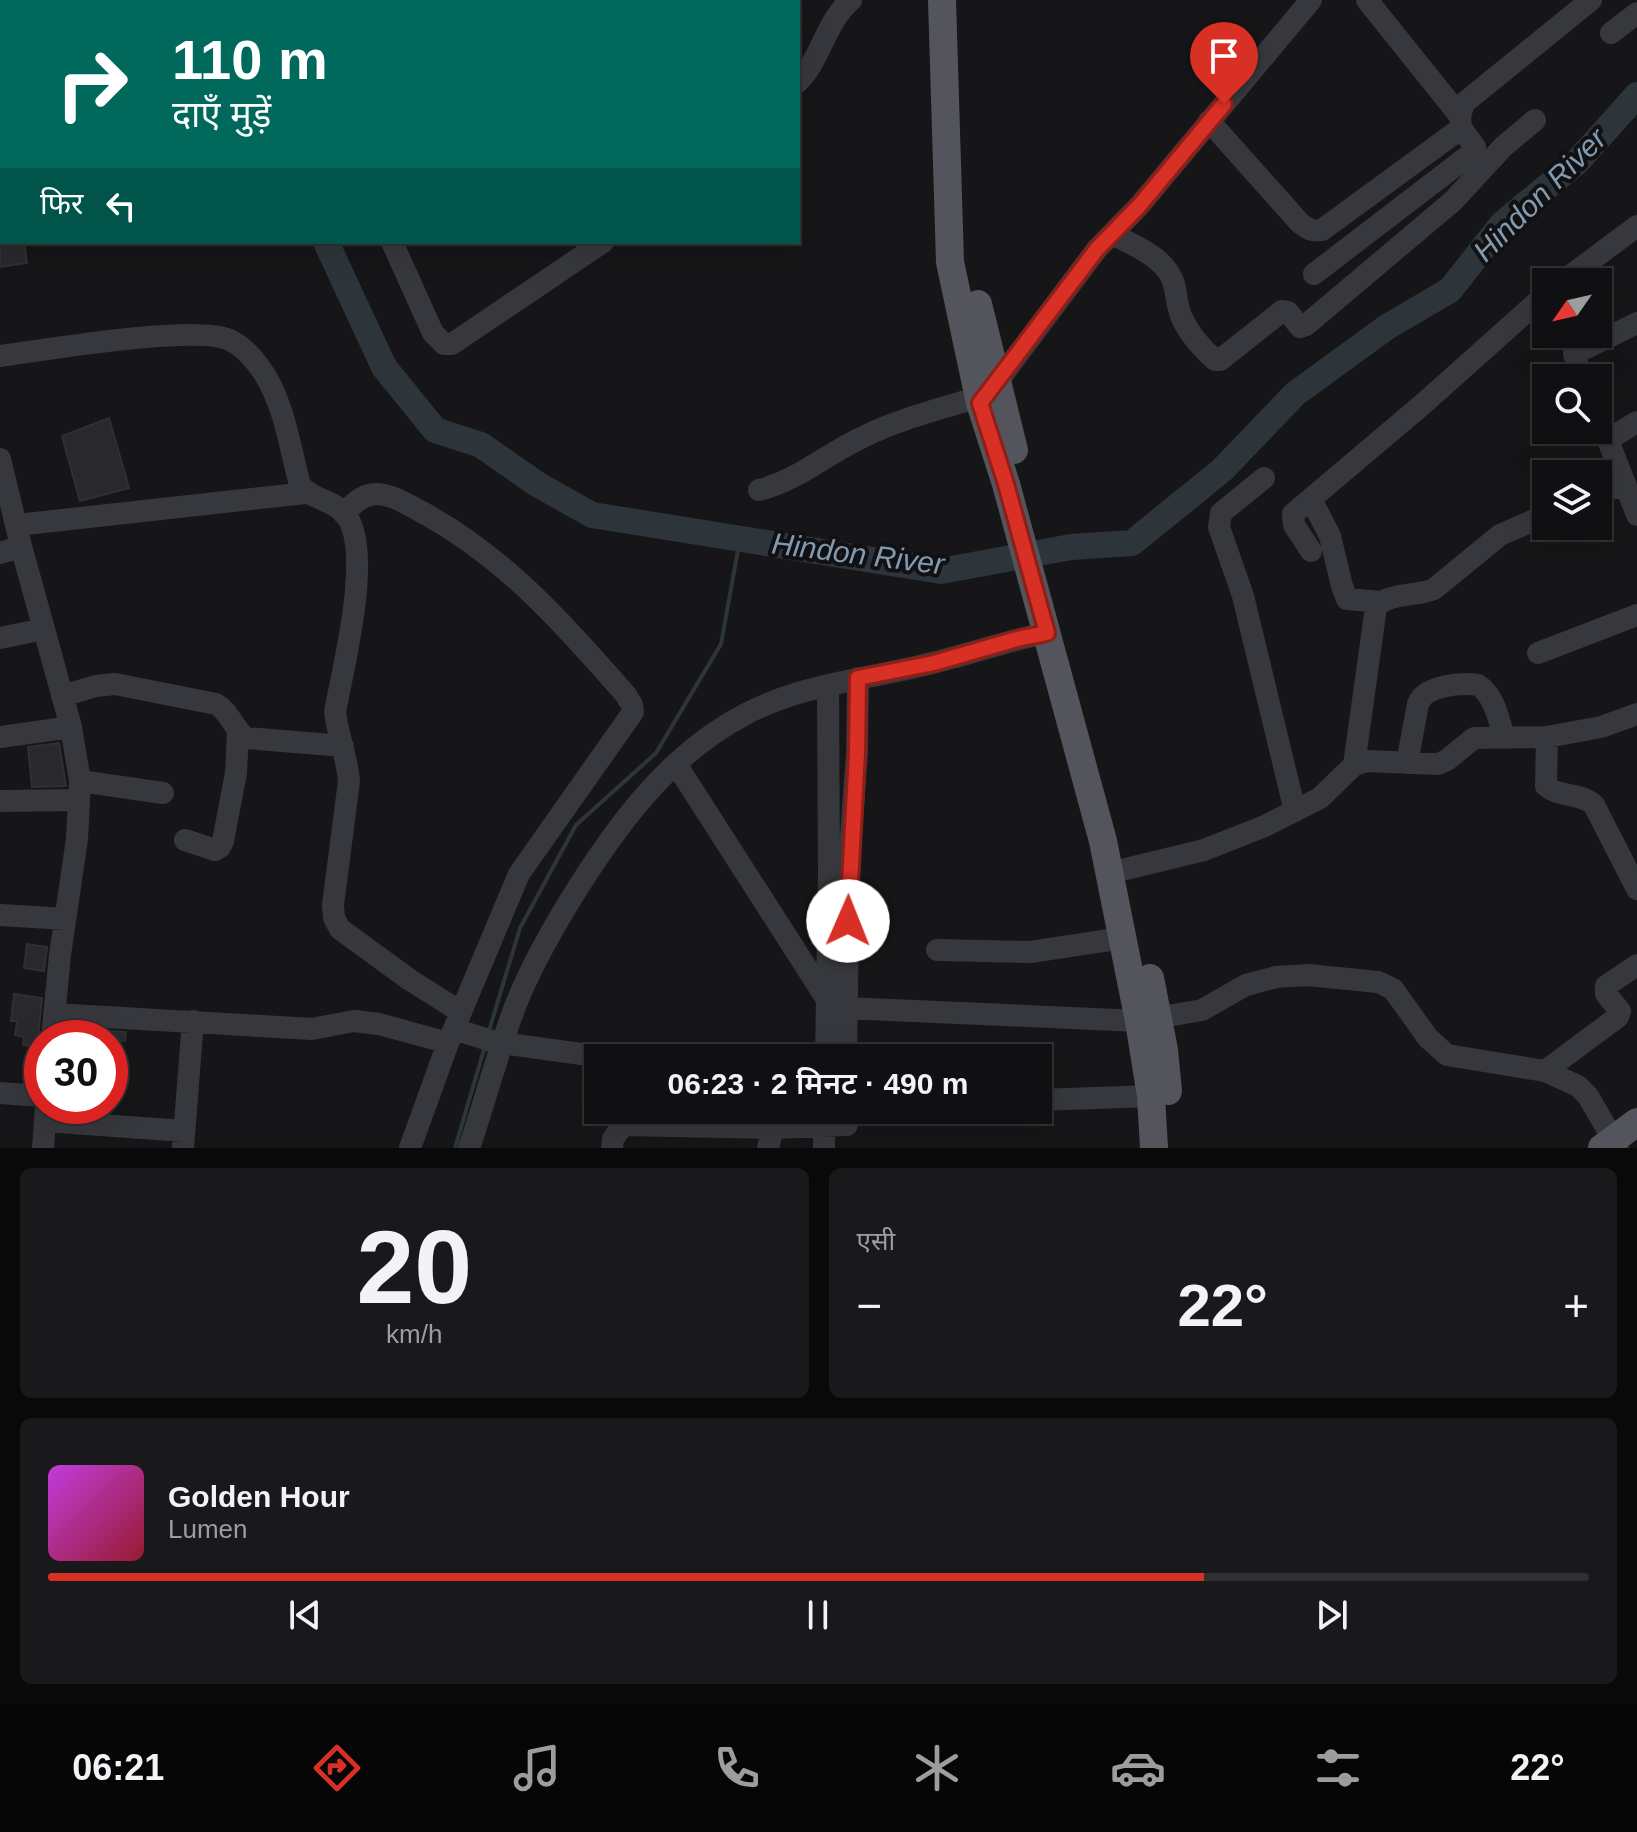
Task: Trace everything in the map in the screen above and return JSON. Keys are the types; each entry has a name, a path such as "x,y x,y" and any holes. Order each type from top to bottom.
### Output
{"main road":[{"path":"942,0 950,262 977,343"},
{"path":"956,0 969,266 977,343 986,394 1014,482 1103,815 1123,938 1149,1019 1154,1148"},
{"path":"1103,815 1126,869 1172,1148"},
{"path":"1621,1146 1637,1122"}],"street":[{"path":"800,80 815,61 841,10 851,0"},
{"path":"759,490 792,480 839,450 884,428 986,394 1085,264 1311,0"},
{"path":"1314,274 1472,153 1475,147 1460,122 1367,0"},
{"path":"1209,121 1300,223 1315,232 1322,230 1460,122 1464,103 1591,0"},
{"path":"1611,33 1637,13"},
{"path":"1113,234 1149,254 1169,272 1177,291 1180,315 1209,355 1220,360 1282,311 1288,312 1300,327 1306,325 1453,201 1503,147 1535,120"},
{"path":"1581,268 1637,226"},
{"path":"393,244 433,333 444,344 452,344 600,244"},
{"path":"1311,551 1293,520 1293,514 1532,310"},
{"path":"1612,331 1637,323"},
{"path":"0,356 144,338 210,335 230,340 262,370 271,388 300,485 306,493"},
{"path":"1612,437 1637,422"},
{"path":"1611,444 1637,515"},
{"path":"0,459 13,541 44,629 71,727 80,791 77,839 54,1020"},
{"path":"1264,478 1221,513 1219,527 1243,596 1295,811"},
{"path":"1612,489 1625,484"},
{"path":"13,541 306,493 326,500 344,514 353,528 358,546 357,584 335,712 349,781 333,905 334,918 340,929 410,980 457,1029"},
{"path":"344,514 364,496 378,494 391,497 441,522 527,586 570,631 632,705 633,712 519,874 410,1148"},
{"path":"1311,499 1330,536 1344,594 1353,601 1381,602 1434,589 1500,535 1532,521"},
{"path":"1354,765 1371,635 1376,607 1381,602"},
{"path":"1538,653 1637,615"},
{"path":"0,638 44,629"},
{"path":"469,1148 500,1043 530,972 616,829 691,750 744,714 789,695 934,663 1051,629"},
{"path":"829,1044 837,1004 857,753 844,681"},
{"path":"62,696 115,684 216,704 225,709 238,732 246,738 343,746"},
{"path":"1407,763 1418,704 1428,691 1478,685 1489,694 1504,737"},
{"path":"1126,869 1204,850 1295,811 1320,798 1354,765 1367,761 1438,764 1474,738 1547,737 1601,727 1637,714"},
{"path":"0,737 71,727"},
{"path":"185,840 215,850 220,847 236,773 238,732"},
{"path":"1547,737 1546,786 1556,792 1587,798 1594,805 1637,889"},
{"path":"676,764 837,1004 844,1044"},
{"path":"0,801 80,791 163,793"},
{"path":"0,915 65,919"},
{"path":"937,950 1030,952 1123,938"},
{"path":"1545,1071 1618,1017 1620,1011 1606,994 1606,986 1637,965"},
{"path":"837,1004 1149,1019 1202,1010 1246,985 1276,977 1308,975 1378,982 1393,989 1428,1038 1447,1055 1545,1071 1578,1086 1621,1146"},
{"path":"54,1014 312,1029 354,1021 457,1029 500,1043 584,1054"},
{"path":"102,1124 183,1140 193,1021"},
{"path":"0,1093 24,1095"},
{"path":"1052,1100 1151,1096"},
{"path":"43,1148 45,1124"},
{"path":"612,1148 613,1139 625,1124"},
{"path":"679,1124 770,1138 834,1124 847,1148"}],"building":[{"path":"0,244 24,244 27,263 0,267"},
{"path":"109,418 129,488 80,501 62,436"},
{"path":"59,743 66,786 32,787 28,747"},
{"path":"27,944 47,947 44,971 24,968"},
{"path":"14,994 42,998 40,1020 24,1020 24,1037 15,1035 17,1021 11,1021"}],"waterway":[{"name":"Hindon River","path":"327,244 384,367 435,430 481,445 537,484 592,515 941,571 1071,547 1132,543 1222,470 1295,394 1387,327 1450,290 1502,224 1577,162 1637,95"},
{"path":"488,1034 520,928 576,825 656,753 721,644 740,539"},
{"path":"455,1148 485,1046"}],"route":[{"path":"848,921 858,678 934,663 1047,633 980,403 1097,249 1139,206 1224,104"}]}
